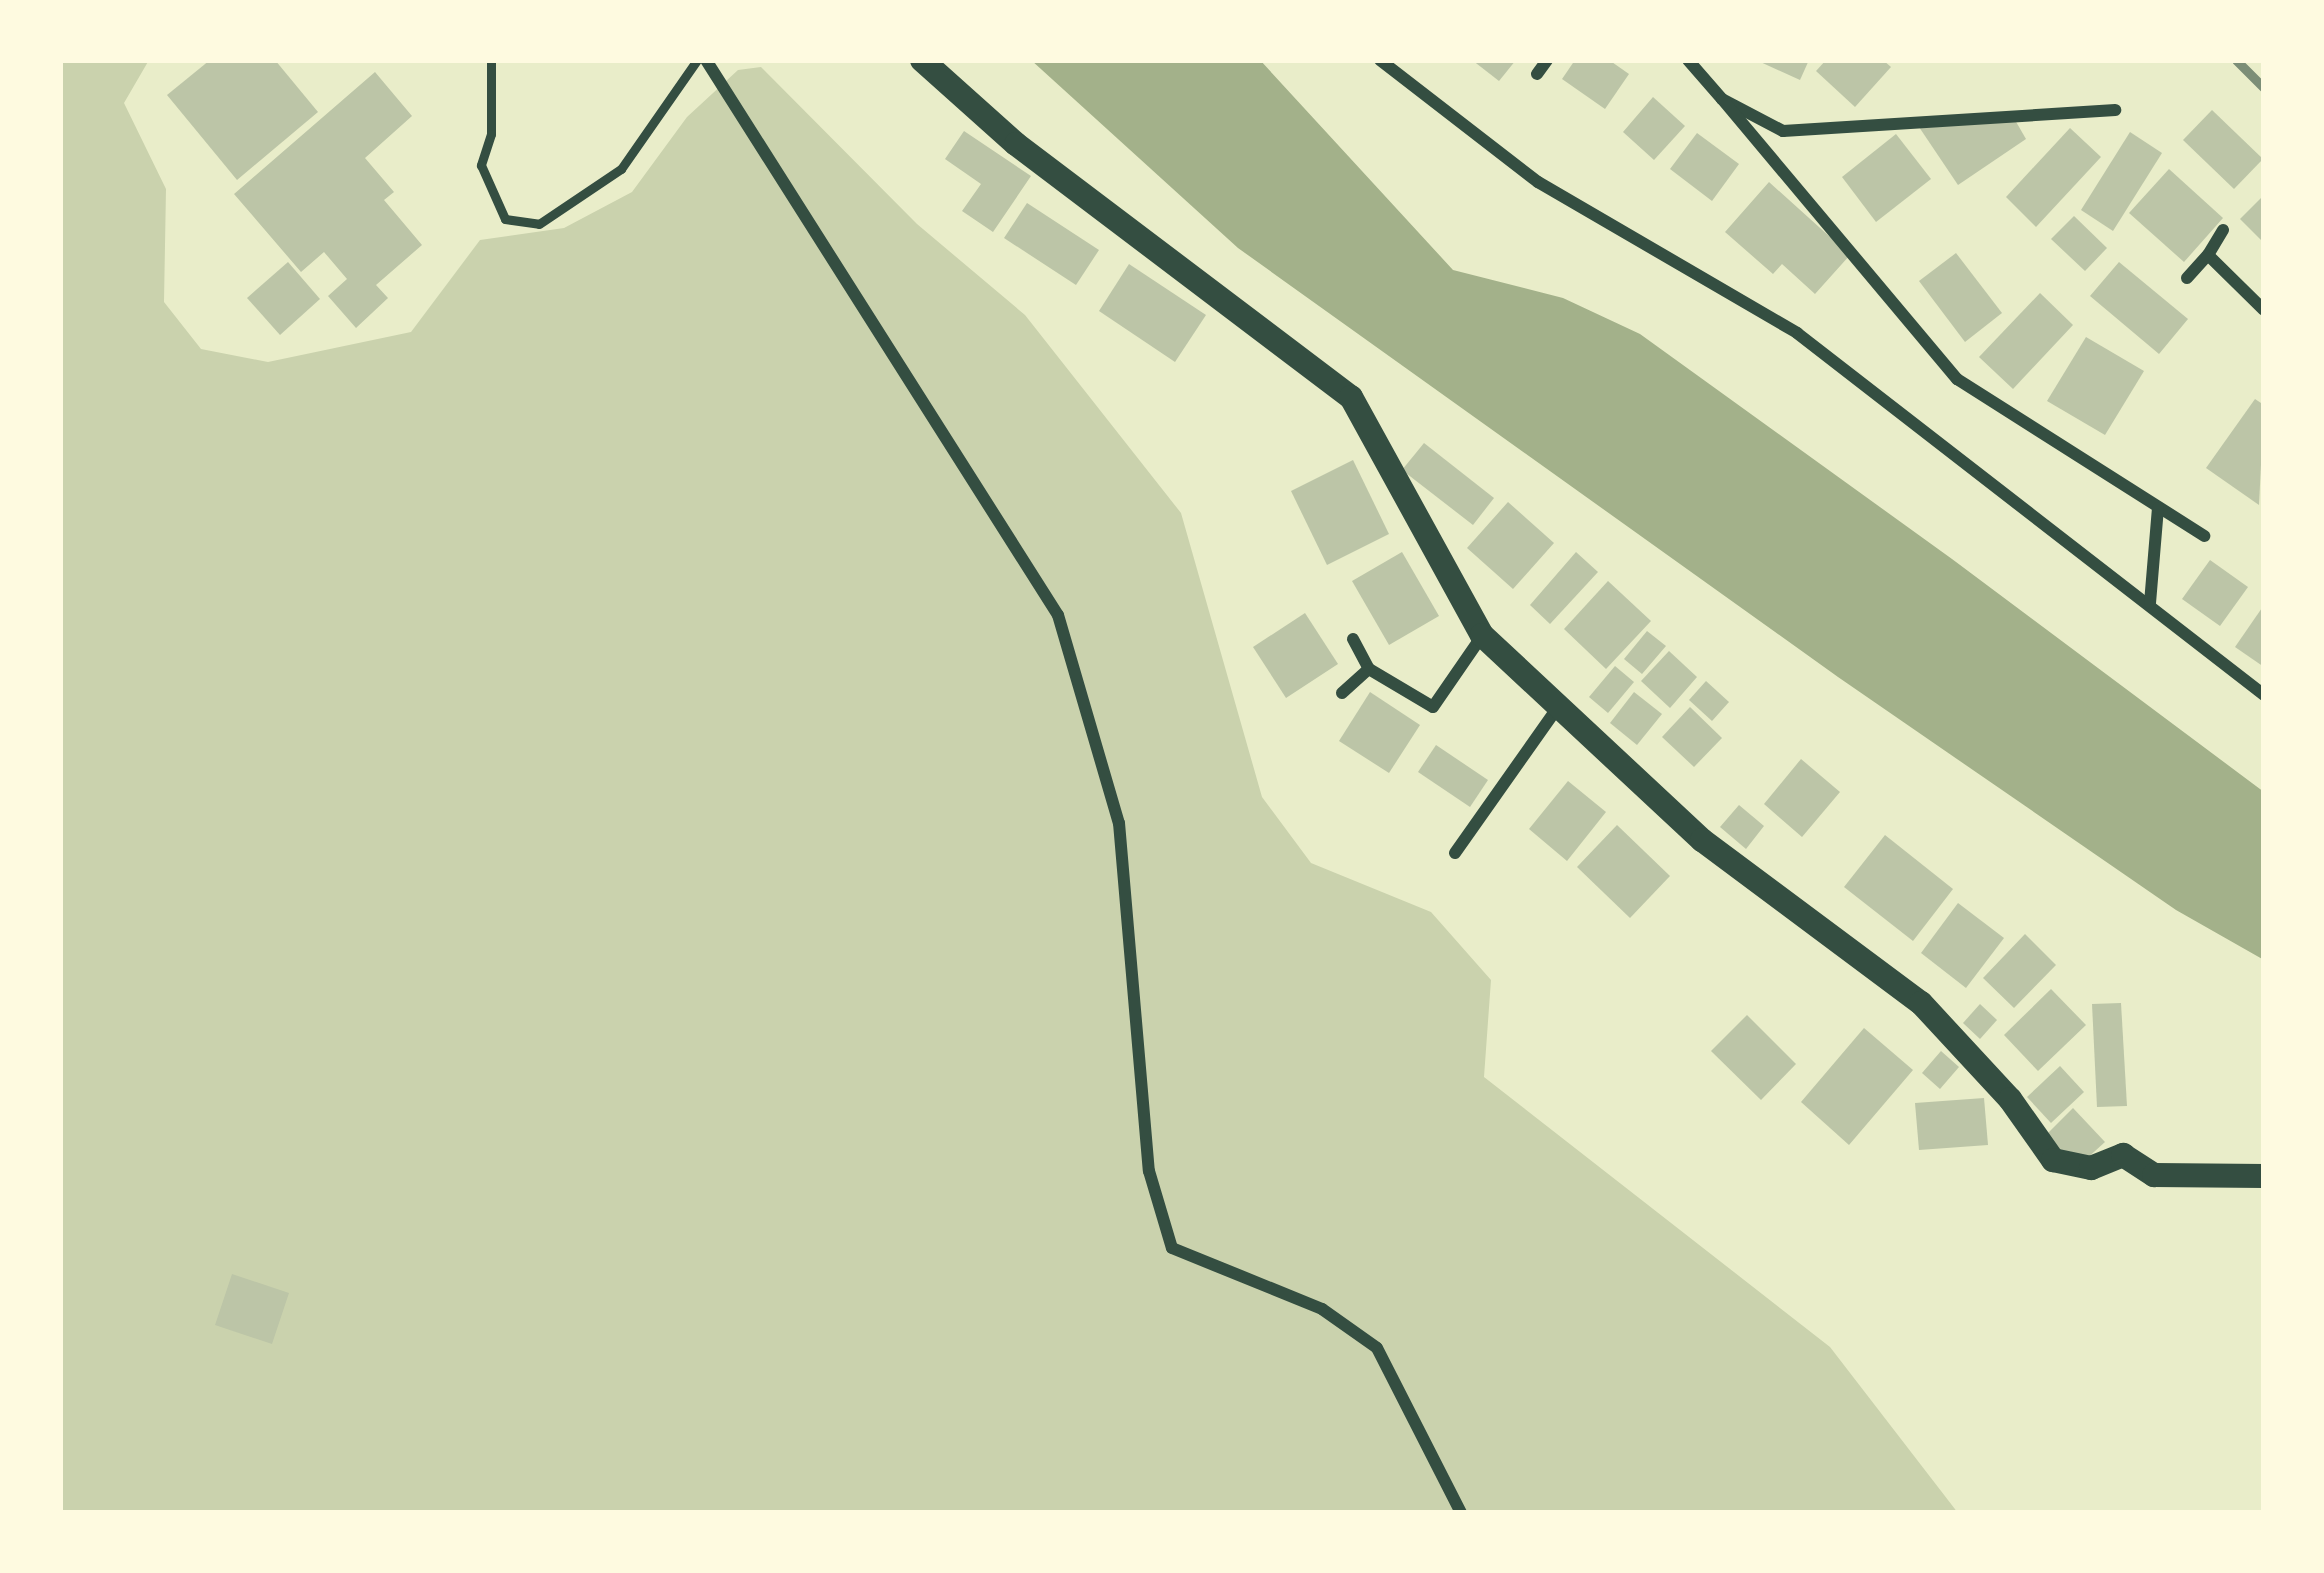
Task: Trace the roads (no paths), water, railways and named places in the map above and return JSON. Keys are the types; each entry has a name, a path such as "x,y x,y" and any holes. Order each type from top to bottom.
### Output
{"main road":[{"path":"922,60 1016,144 1352,397 1482,635 1702,840 1922,1004 2010,1099 2053,1160 2091,1168 2123,1155 2154,1175 2264,1176"}],"street":[{"path":"701,60 1058,615 1119,823 1149,1171 1172,1248 1322,1309 1377,1348 1461,1513"},
{"path":"1380,60 1538,182 1797,333 2264,695"},
{"path":"1537,74 1546,60"},
{"path":"1688,60 1957,380 2204,536"},
{"path":"1722,99 1783,131 2115,110"},
{"path":"2188,278 2223,230"},
{"path":"2208,255 2264,310"},
{"path":"2150,603 2158,508"},
{"path":"1353,638 1369,670 1433,707 1482,635"},
{"path":"1342,693 1369,670"},
{"path":"1455,854 1558,707"}],"lane":[{"path":"491,60 491,134 481,166 505,219 539,224 621,170 701,60"}],"railway":[{"path":"2236,60 2264,88"}]}
